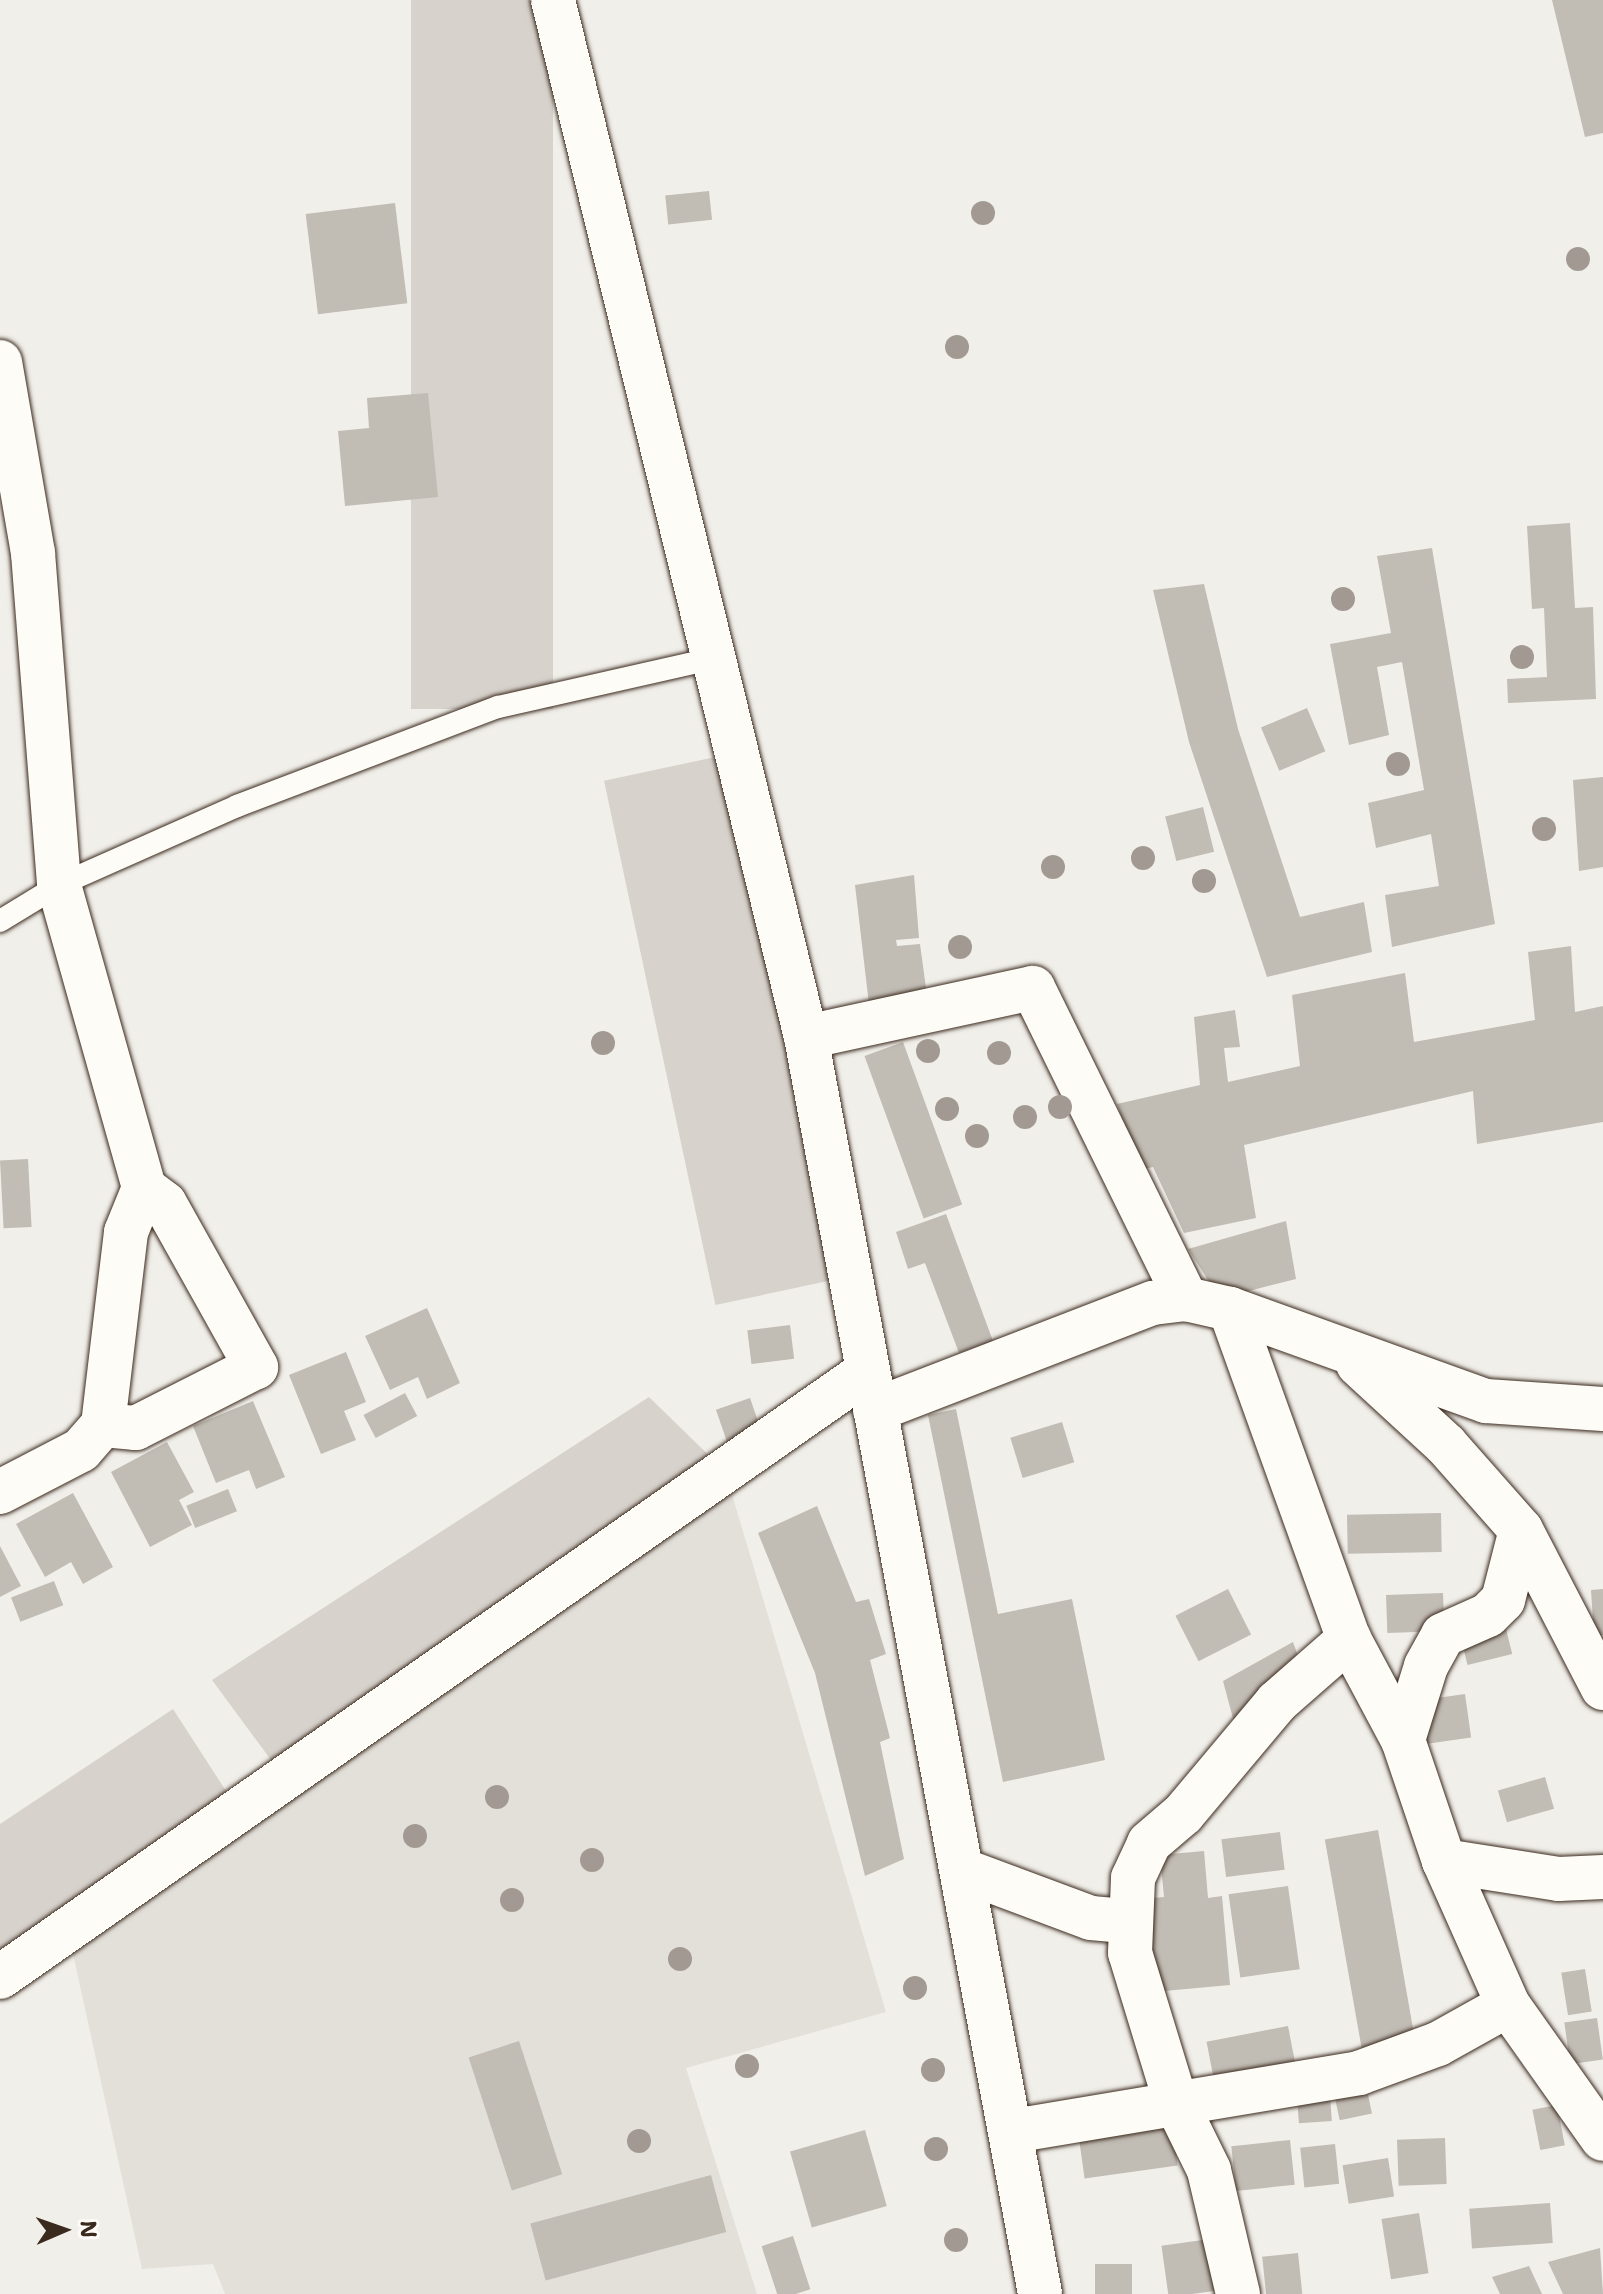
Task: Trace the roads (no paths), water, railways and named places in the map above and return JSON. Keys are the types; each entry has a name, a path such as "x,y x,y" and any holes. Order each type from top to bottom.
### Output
{"street":[{"path":"553,0 806,1037 870,1392 965,1871 1040,2294"},
{"path":"0,362 33,553 59,885 144,1188 165,1204 256,1367 136,1428 103,1425"},
{"path":"806,1037 1033,988 1186,1299"},
{"path":"0,1492 81,1450 103,1425 126,1232 144,1188"},
{"path":"0,1977 870,1392 1153,1303 1186,1299 1230,1309 1347,1355 1486,1401 1603,1409"},
{"path":"1230,1309 1349,1639 1403,1740 1444,1861 1508,2005 1602,2137"},
{"path":"1347,1355 1446,1445 1521,1530 1603,1688"},
{"path":"1403,1740 1426,1666 1443,1635 1488,1615 1503,1600 1521,1530"},
{"path":"1238,2294 1209,2170 1176,2103 1130,1953 1128,1921 1133,1878 1149,1843 1183,1814 1277,1702 1349,1639"},
{"path":"1444,1861 1559,1879 1603,1877"},
{"path":"965,1871 1091,1918 1128,1921"},
{"path":"1013,2131 1359,2073 1438,2044 1508,2005"}],"lane":[{"path":"0,921 59,885 237,806 498,707 716,658"}]}
